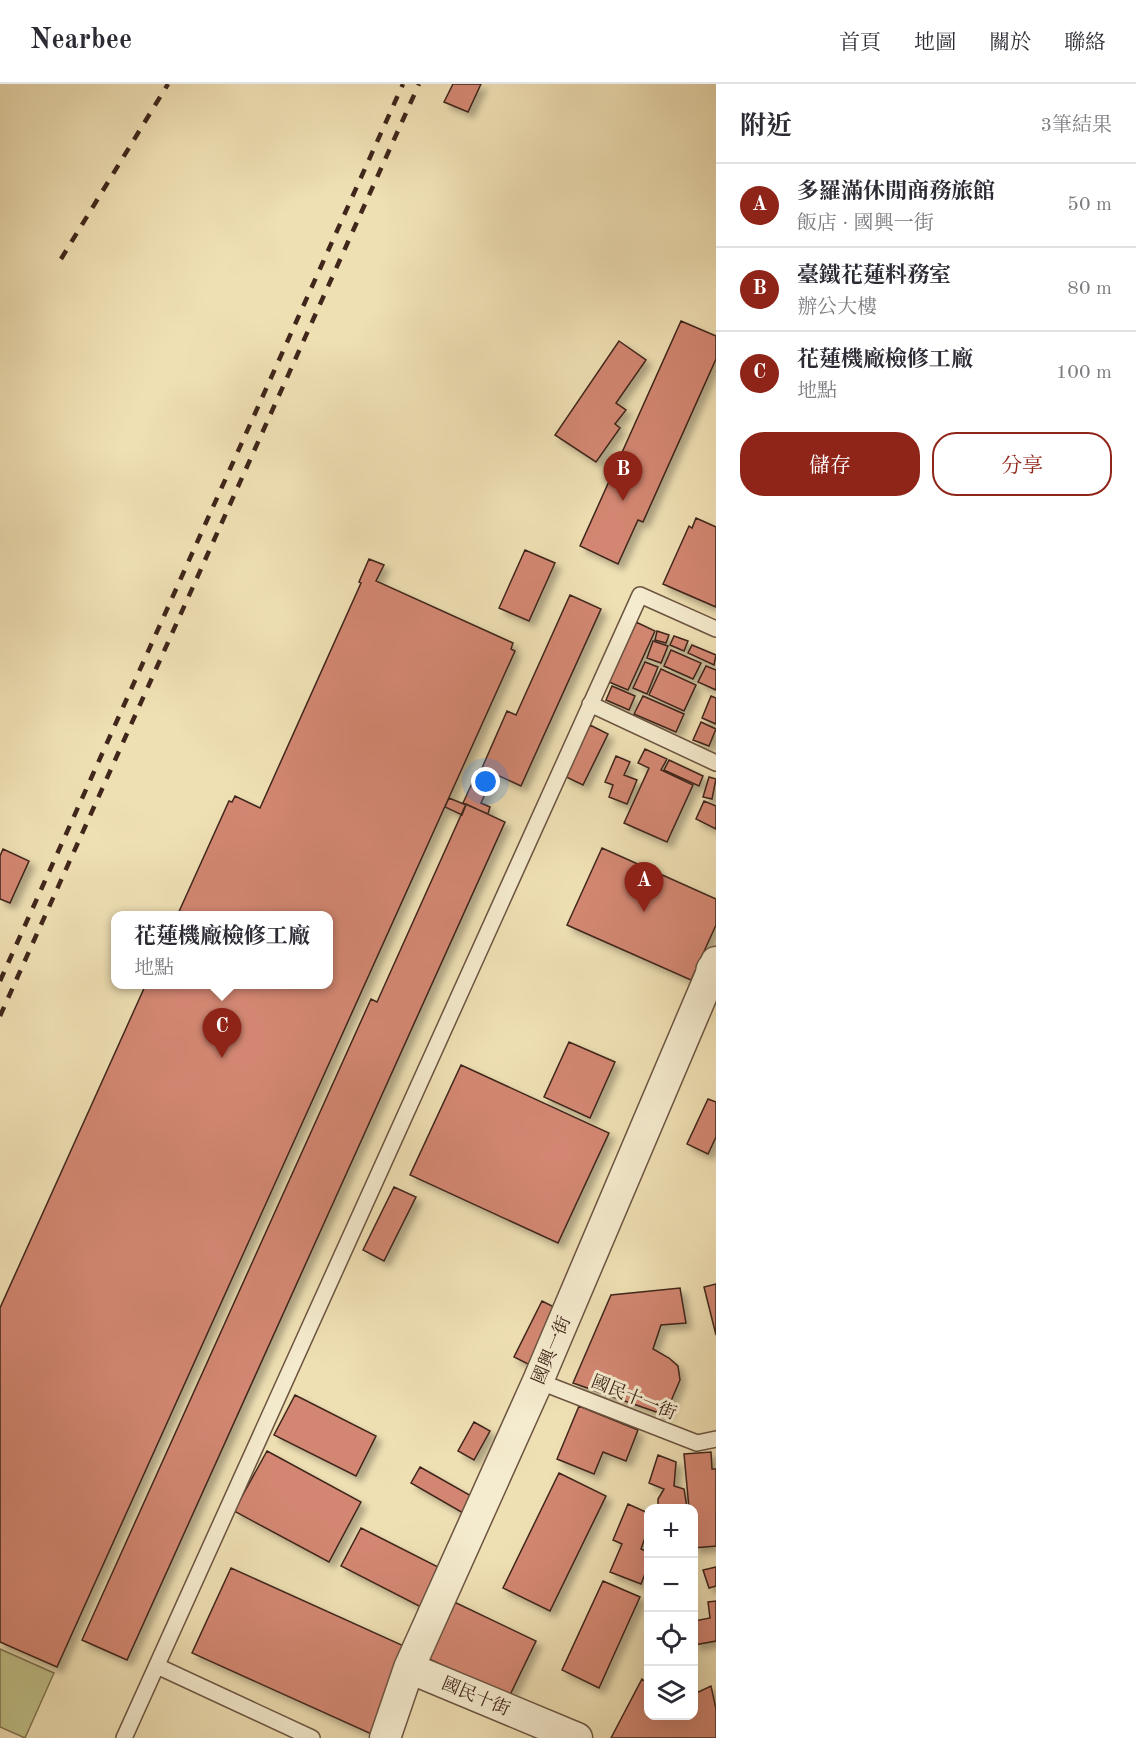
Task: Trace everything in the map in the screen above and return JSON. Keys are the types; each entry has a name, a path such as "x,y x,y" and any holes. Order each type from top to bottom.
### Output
{"street":[{"name":"國興一街","path":"385,1738 409,1668 538,1382 715,971"},
{"name":"國民十街","path":"409,1668 577,1738"}],"lane":[{"path":"124,1738 640,595 716,629"},
{"path":"591,704 716,763"},
{"name":"國民十一街","path":"538,1382 697,1443 716,1439"},
{"path":"157,1666 312,1738"}],"green space":[{"path":"0,1649 54,1673 25,1738 0,1727"}],"building":[{"path":"453,84 481,84 468,112 444,102"},
{"path":"681,321 716,336 716,359 643,522 638,520 618,564 580,546"},
{"path":"619,341 646,360 616,403 626,410 615,424 620,428 596,462 555,435"},
{"path":"696,518 716,527 716,607 663,584 689,526 692,528"},
{"path":"525,550 555,563 529,621 499,608"},
{"path":"369,559 384,565 376,581 513,643 511,649 515,651 57,1667 0,1642 0,1308 144,989 333,989 333,911 179,911 229,801 232,802 235,796 260,808 361,583 359,582"},
{"path":"570,595 601,609 521,786 482,768 507,711 516,715"},
{"path":"636,622 655,631 628,690 609,682"},
{"path":"657,631 669,635 666,643 655,640"},
{"path":"674,636 688,641 684,651 670,645"},
{"path":"653,641 668,646 661,663 647,658"},
{"path":"692,645 716,655 714,665 688,653"},
{"path":"671,650 701,663 693,679 664,666"},
{"path":"645,662 658,667 647,694 633,688"},
{"path":"706,666 716,670 716,690 698,682"},
{"path":"661,669 696,685 684,711 649,695"},
{"path":"612,686 635,696 629,710 606,700"},
{"path":"643,696 684,714 676,732 634,714"},
{"path":"711,696 716,698 716,724 702,718"},
{"path":"701,722 716,729 709,746 693,740"},
{"path":"590,725 608,734 583,785 564,776"},
{"path":"645,749 667,759 661,770 693,785 667,842 624,823 649,768 638,763"},
{"path":"616,756 630,762 624,775 637,780 627,804 609,797 613,785 605,782"},
{"path":"669,760 703,776 699,786 664,770"},
{"path":"478,770 493,777 481,803 490,807 488,814 463,803"},
{"path":"709,777 716,779 712,799 703,797"},
{"path":"449,798 466,805 462,815 445,807"},
{"path":"704,801 716,806 716,829 696,819"},
{"path":"466,804 505,822 127,1660 82,1640 371,999 377,1002"},
{"path":"602,848 716,899 716,925 691,980 567,925"},
{"path":"3,849 29,861 10,903 0,899 0,856"},
{"path":"569,1042 615,1062 590,1118 544,1097"},
{"path":"461,1065 609,1133 558,1243 410,1175"},
{"path":"708,1099 716,1102 716,1137 708,1154 687,1144"},
{"path":"394,1187 416,1197 384,1261 363,1250"},
{"path":"716,1284 716,1335 704,1287"},
{"path":"680,1288 686,1323 661,1325 653,1349 678,1366 680,1380 665,1415 573,1383 611,1295"},
{"path":"542,1301 558,1309 530,1365 514,1357"},
{"path":"295,1395 376,1436 356,1476 274,1435"},
{"path":"579,1406 638,1430 626,1461 603,1452 594,1474 557,1459"},
{"path":"474,1422 490,1431 474,1460 458,1451"},
{"path":"267,1451 361,1502 329,1562 234,1511"},
{"path":"711,1452 712,1469 716,1469 716,1546 698,1548 698,1504 689,1504 684,1454"},
{"path":"658,1455 676,1462 674,1486 684,1489 686,1504 658,1504 658,1499 664,1489 649,1483"},
{"path":"420,1467 473,1497 463,1513 411,1483"},
{"path":"559,1473 606,1496 550,1611 503,1588"},
{"path":"628,1504 644,1511 644,1540 641,1549 644,1550 644,1576 641,1584 610,1572 622,1544 613,1540"},
{"path":"361,1528 442,1569 423,1608 341,1566"},
{"path":"716,1567 716,1586 709,1588 703,1570"},
{"path":"231,1568 415,1651 376,1736 192,1653"},
{"path":"603,1581 640,1597 599,1688 562,1670"},
{"path":"450,1600 536,1641 509,1697 423,1656"},
{"path":"716,1601 716,1641 698,1644 698,1620 710,1618 708,1602"},
{"path":"642,1679 644,1681 644,1720 698,1720 698,1692 711,1686 716,1709 716,1738 611,1738"}],"railway":[{"path":"61,259 168,84"},
{"path":"0,981 403,84"},
{"path":"0,1016 419,84"}],"place":[{"name":"臺鐵花蓮料務室","path":"623,501"},
{"name":"多羅滿休閒商務旅館","path":"644,912"},
{"name":"花蓮機廠檢修工廠","path":"222,1058"}]}
